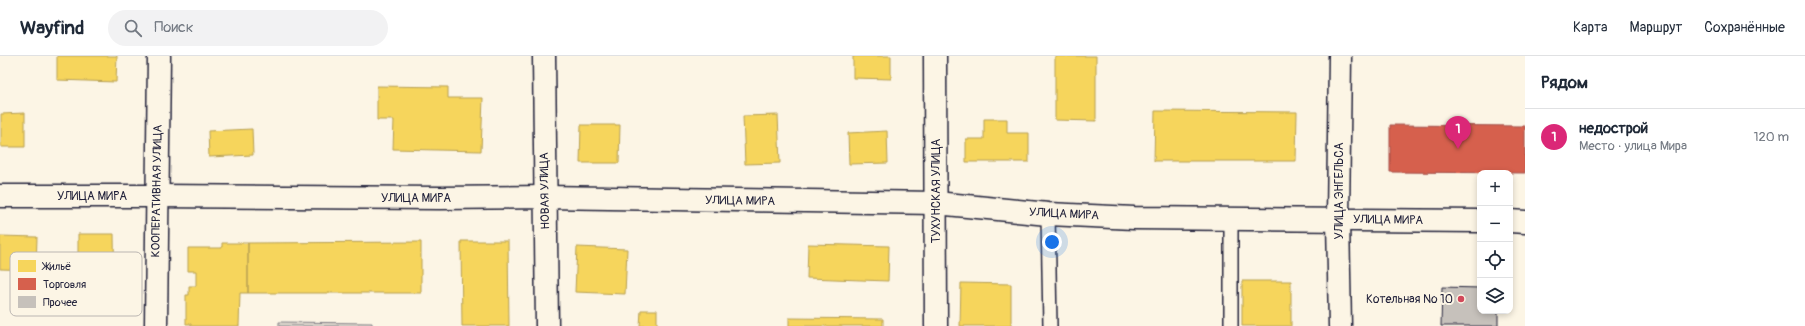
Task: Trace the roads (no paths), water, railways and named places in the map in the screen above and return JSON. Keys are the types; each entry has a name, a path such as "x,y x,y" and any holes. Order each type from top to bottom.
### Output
{"main road":[{"name":"КООПЕРАТИВНАЯ УЛИЦА","path":"156,326 156,196 159,56"},
{"name":"НОВАЯ УЛИЦА","path":"544,56 547,326"},
{"name":"ТУХУНСКАЯ УЛИЦА","path":"935,56 936,326"},
{"name":"УЛИЦА ЭНГЕЛЬСА","path":"1340,56 1338,219 1340,326"},
{"name":"УЛИЦА МИРА","path":"0,196 432,198 545,197 936,203 1048,214 1134,218 1477,221"},
{"path":"1513,221 1525,222"}],"lane":[{"path":"1048,214 1050,326"},
{"path":"1231,219 1231,326"}],"place":[{"name":"недострой","path":"1458,149"},
{"name":"Котельная № 10","path":"1461,299"}]}
